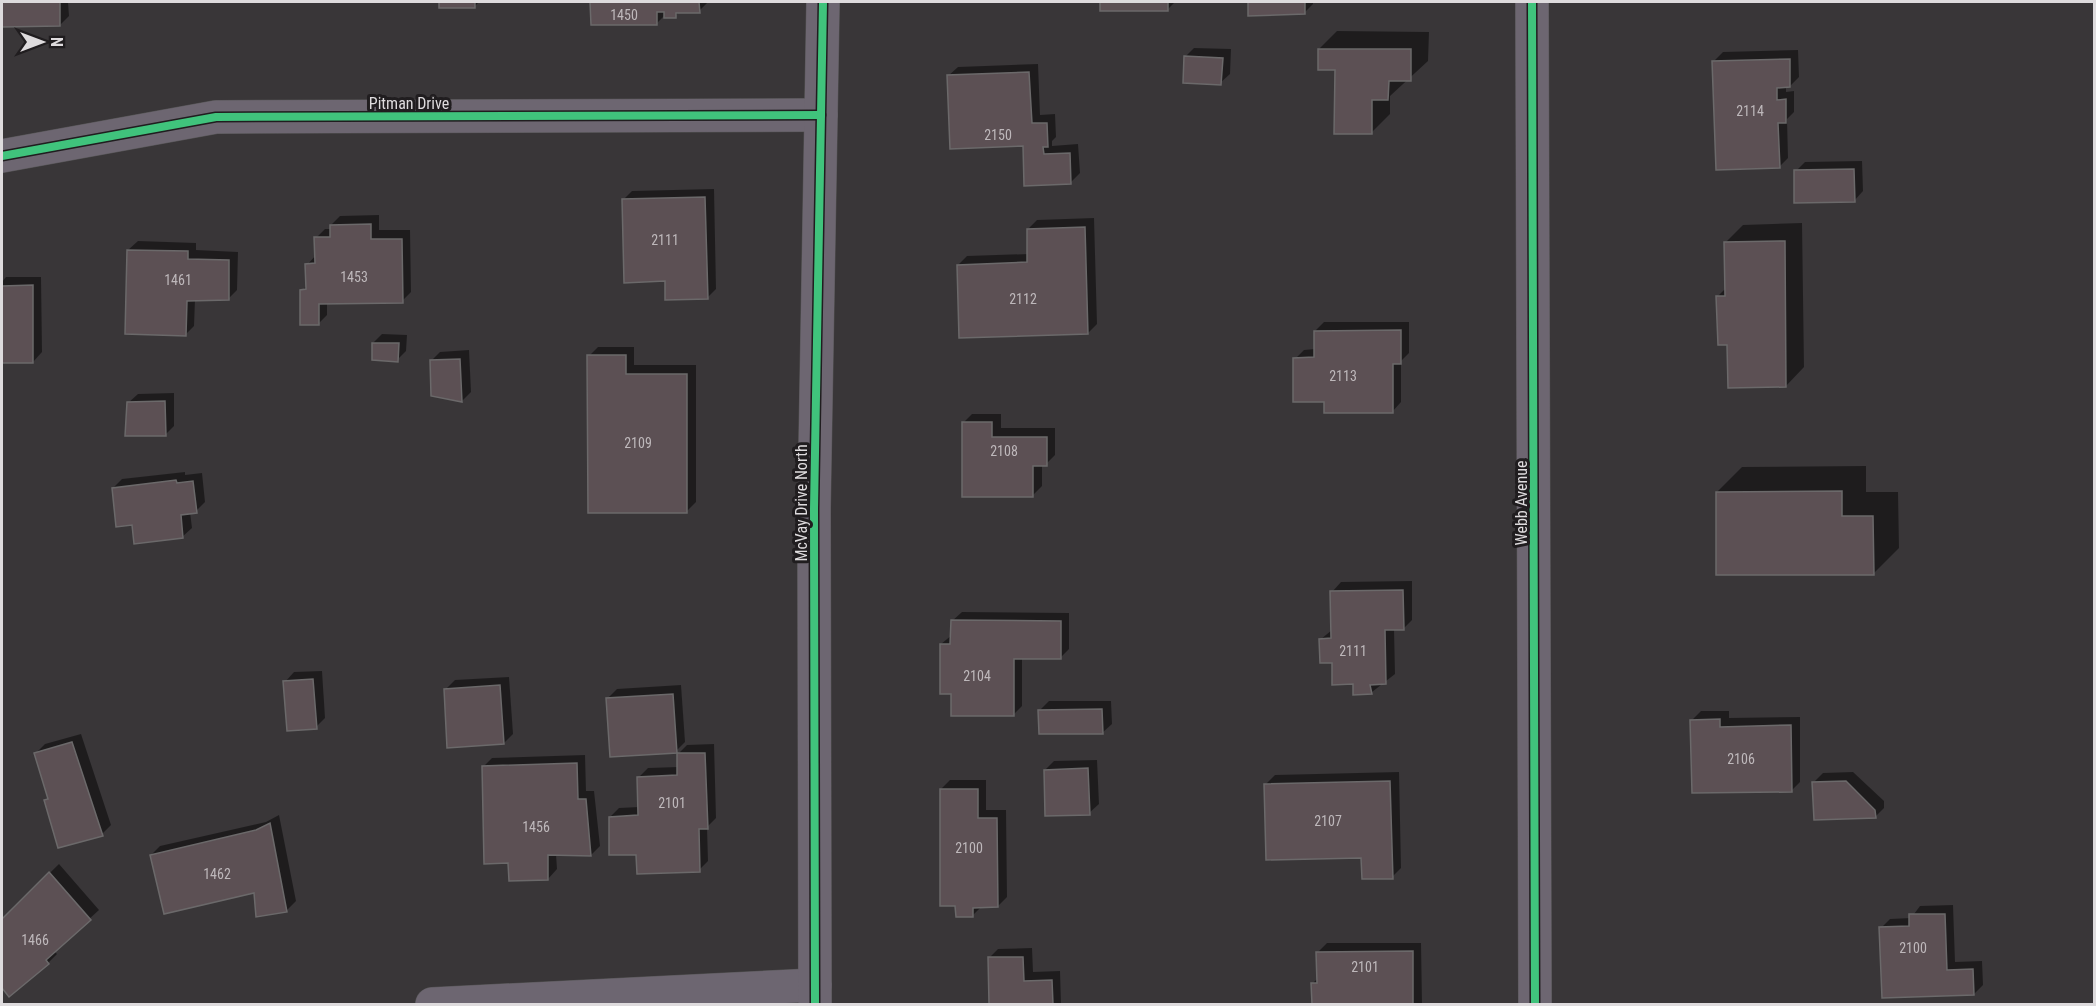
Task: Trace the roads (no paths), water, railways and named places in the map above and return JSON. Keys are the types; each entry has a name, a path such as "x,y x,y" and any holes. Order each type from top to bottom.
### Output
{"street":[{"name":"McVay Drive North","path":"815,995 813,509 823,2"},
{"name":"Webb Avenue","path":"1532,2 1535,1005"},
{"name":"Pitman Drive","path":"2,156 216,117 821,115"},
{"path":"432,1005 815,995"}]}
